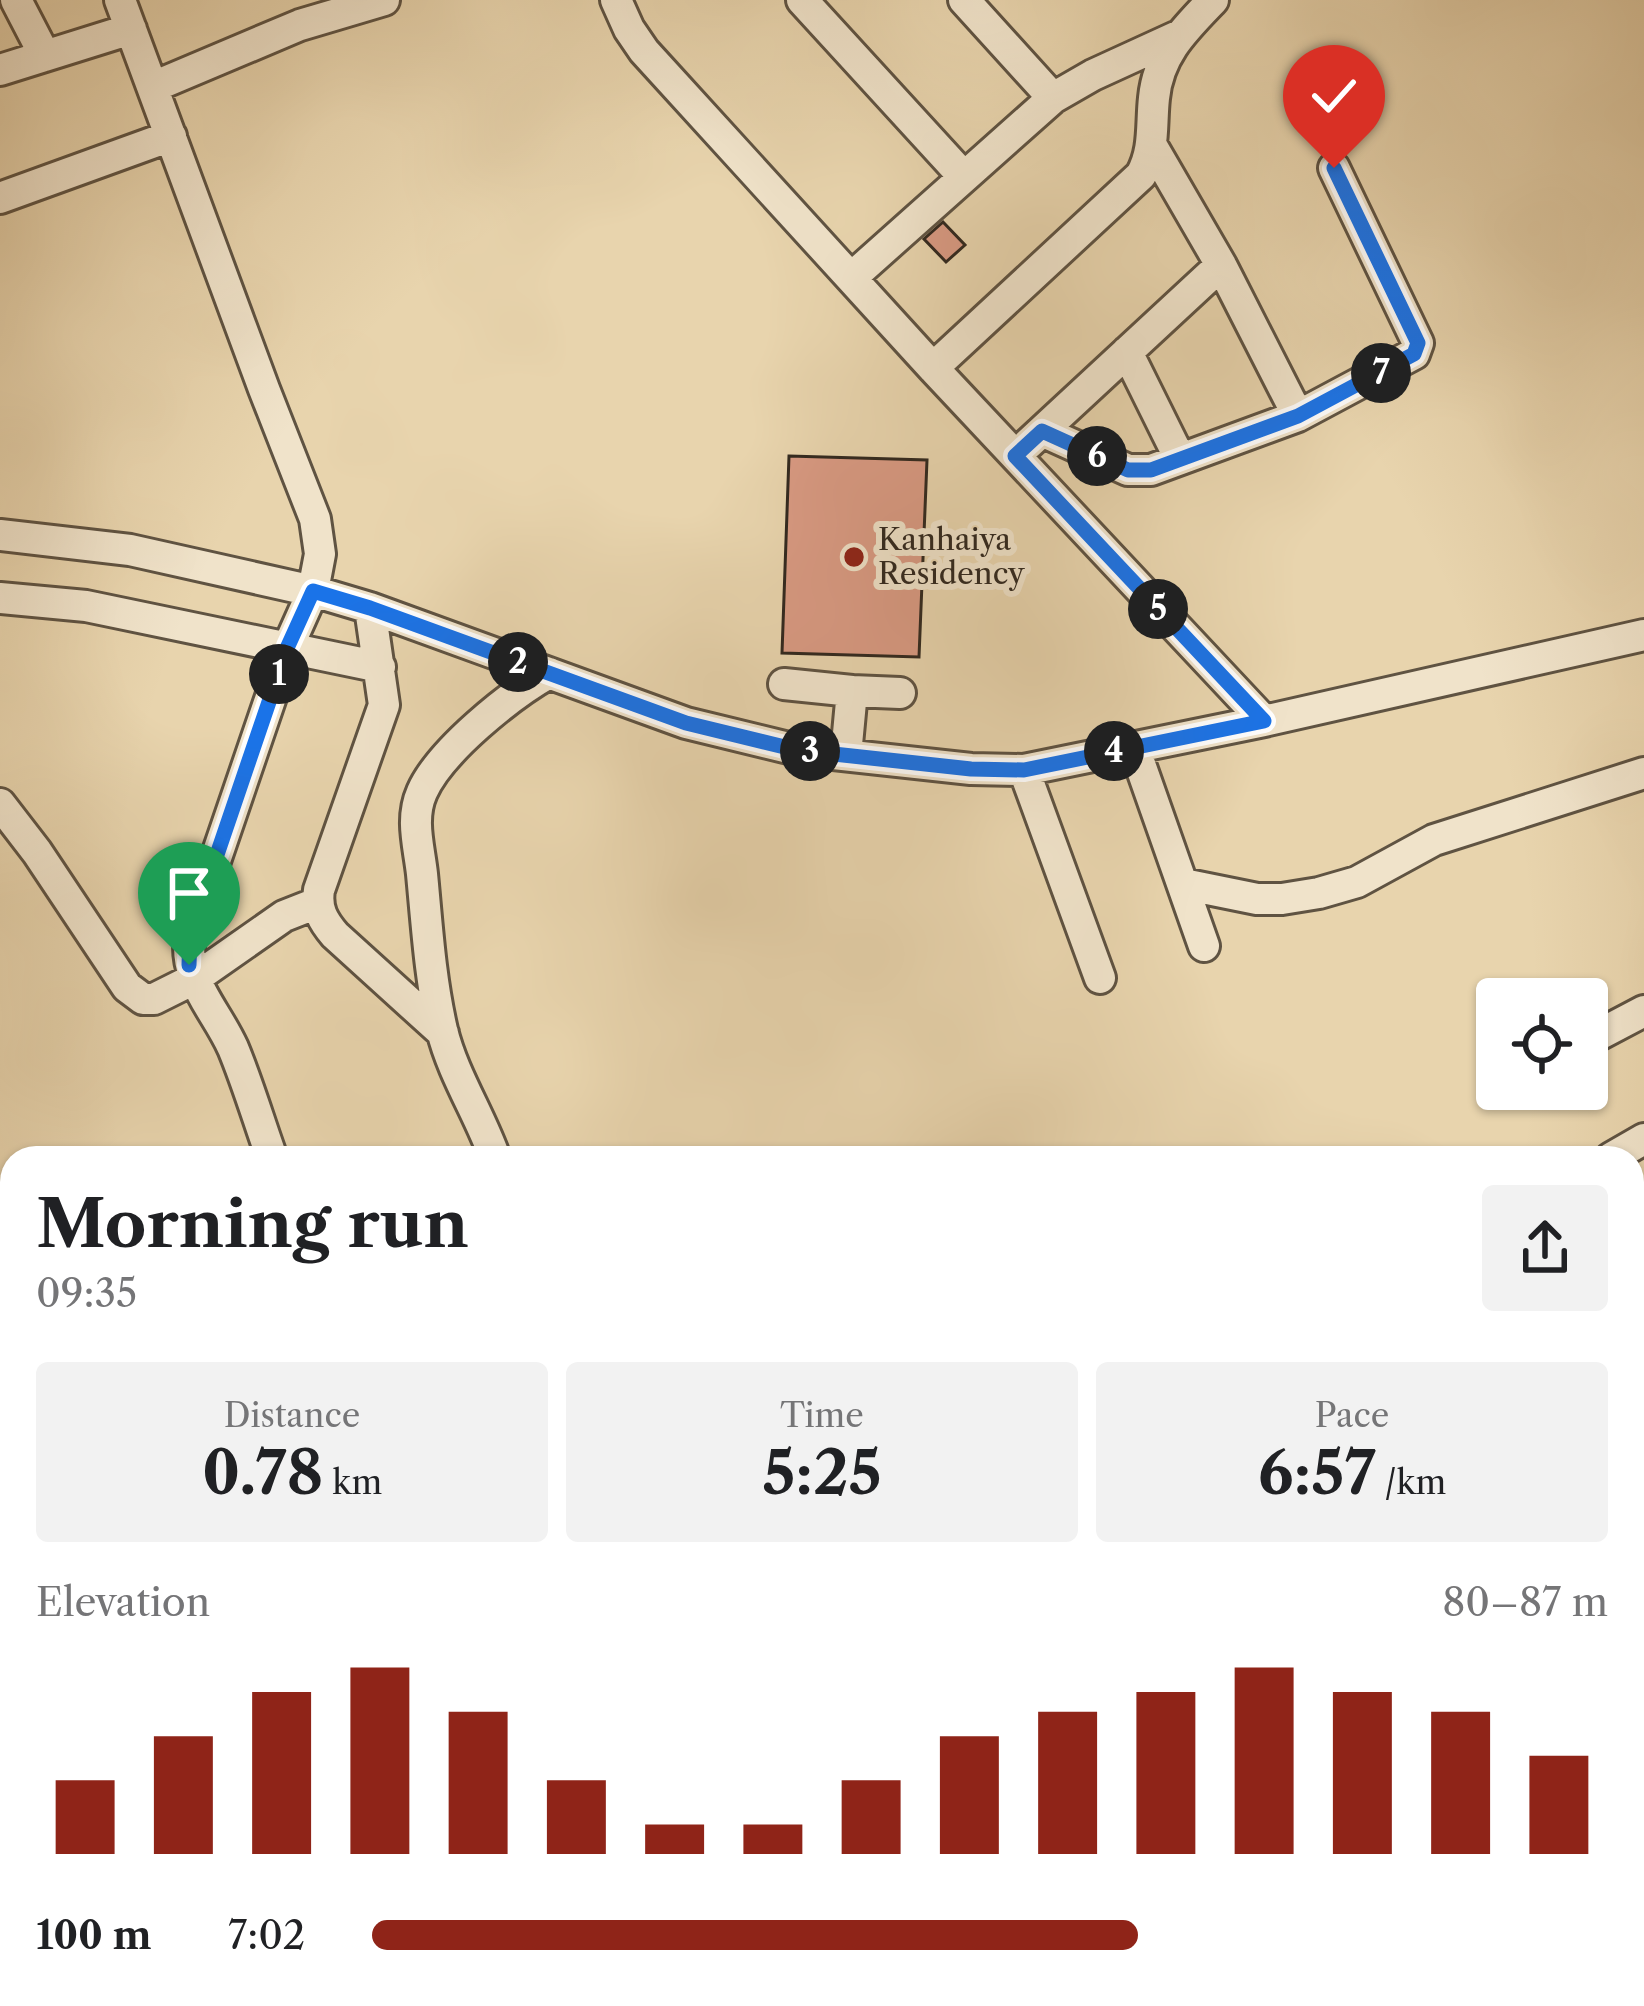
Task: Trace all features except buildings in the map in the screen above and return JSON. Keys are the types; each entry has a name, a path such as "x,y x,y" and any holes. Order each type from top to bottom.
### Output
{"street":[{"path":"16,0 45,56"},
{"path":"153,87 294,13 384,0"},
{"path":"802,0 964,177"},
{"path":"964,0 1053,98"},
{"path":"933,368 1131,187 1148,162 1152,146 1159,74 1176,37 1213,0"},
{"path":"620,1 644,51 1264,721"},
{"path":"0,70 45,56 125,14 315,519 320,554 313,591 288,646 188,951 194,979 232,1046 268,1146"},
{"path":"851,278 1053,98 1176,37"},
{"path":"0,198 171,136"},
{"path":"1152,146 1221,265 1298,416"},
{"path":"1042,431 1128,470 1151,470 1298,416 1409,358 1418,343 1334,168"},
{"path":"1021,462 1042,431 1221,265"},
{"path":"1127,352 1180,459"},
{"path":"0,535 130,550 313,591 686,723 797,750 971,769 1024,770 1644,635"},
{"path":"0,598 86,606 380,667"},
{"path":"370,608 384,705 316,903 334,935 443,1033"},
{"path":"485,1146 443,1033 414,820 422,792 439,766 516,692 549,673"},
{"path":"784,684 900,693"},
{"path":"846,755 852,691"},
{"path":"1134,747 1204,946"},
{"path":"1024,770 1100,978"},
{"path":"1183,884 1257,899 1319,892 1357,882 1435,840 1644,773"},
{"path":"0,804 127,987 143,999 154,999 194,979 284,916 316,903"},
{"path":"1608,1030 1644,1011"}],"place":[{"name":"Kanhaiya Residency","path":"854,557"}],"route":[{"path":"189,965 190,934 288,646 313,591 686,723 797,750 971,769 1024,770 1264,721 1015,456 1042,431 1128,470 1151,470 1298,416 1414,354 1418,343 1334,168"}]}
